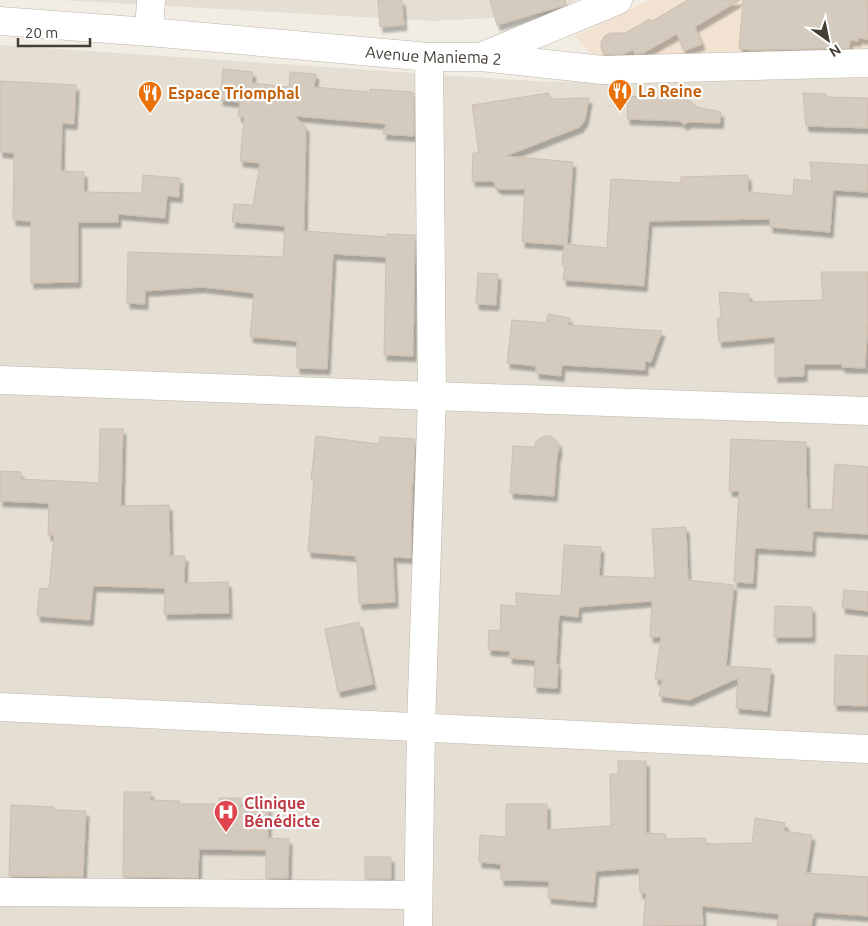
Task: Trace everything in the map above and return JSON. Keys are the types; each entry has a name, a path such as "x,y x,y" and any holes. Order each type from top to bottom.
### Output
{"street":[{"path":"149,32 151,0"},
{"path":"481,57 608,2"},
{"name":"Avenue Maniema 2","path":"0,21 429,57 481,57 603,70 868,63"},
{"path":"418,926 421,728 432,396 429,57"},
{"path":"0,380 868,412"},
{"path":"0,707 868,749"},
{"path":"0,892 417,895"}],"shaded area":[{"path":"61,0 577,0 545,15 433,21"},
{"path":"649,0 868,0 868,54 601,64 575,36"},
{"path":"0,45 548,82 868,78 868,926 0,926"}],"building":[{"path":"378,0 402,0 404,25 380,27"},
{"path":"490,0 565,0 566,5 497,25"},
{"path":"688,0 740,0 695,27 702,44 684,51 677,34 643,53 635,54 633,50 624,54 606,54 603,52 601,42 605,36 610,33 625,33 650,19 652,21"},
{"path":"743,0 868,0 868,39 858,38 858,41 850,40 849,48 739,49"},
{"path":"223,69 253,72 252,83 289,87 290,72 316,74 314,87 370,92 370,89 412,92 414,94 414,136 383,134 386,124 295,116 306,127 304,231 387,237 387,234 415,235 413,356 384,355 386,257 333,254 327,369 297,368 297,341 250,337 254,293 202,287 145,291 145,304 127,303 128,252 283,257 285,226 232,222 234,204 253,205 260,163 240,161 244,117 238,116 240,102 220,100"},
{"path":"0,81 76,85 74,124 62,123 61,171 84,172 84,192 142,193 143,175 180,178 179,197 167,196 165,218 118,214 118,222 78,222 78,282 31,283 31,221 13,220 14,153 0,152"},
{"path":"549,93 550,99 589,98 585,120 580,127 506,156 573,162 567,244 607,248 611,179 681,183 681,177 748,175 748,192 793,196 794,179 812,181 810,162 868,165 868,192 833,190 830,232 770,227 770,219 649,221 644,286 563,280 565,266 562,265 564,245 522,242 525,189 500,189 496,187 493,181 472,181 473,153 479,153 472,105"},
{"path":"803,93 826,94 826,97 868,98 868,128 806,126"},
{"path":"628,96 686,98 697,107 721,112 720,123 688,122 685,125 680,121 627,119"},
{"path":"821,272 868,272 865,368 842,367 842,364 804,364 804,376 775,377 775,337 719,342 717,318 721,317 719,292 749,294 749,302 823,300"},
{"path":"478,273 498,274 496,305 476,304"},
{"path":"548,314 570,318 568,325 662,331 651,362 645,361 645,370 562,365 561,376 536,373 536,366 507,363 512,320 546,323"},
{"path":"100,429 123,429 121,506 169,505 170,556 185,556 184,583 228,582 229,613 164,614 165,588 93,586 90,620 37,616 40,588 49,589 54,535 48,535 49,503 0,501 0,471 21,472 21,479 99,483"},
{"path":"316,436 379,444 380,437 415,439 411,558 393,557 395,602 359,604 356,556 308,552 314,480 311,479"},
{"path":"545,436 551,436 558,442 559,449 554,496 510,493 513,446 534,447 537,440"},
{"path":"731,439 806,442 807,509 832,510 835,464 868,467 868,534 813,531 812,551 755,548 753,583 734,582 739,491 729,491"},
{"path":"686,527 688,580 734,585 726,666 771,669 767,711 736,708 738,678 689,700 659,696 662,680 655,679 661,637 650,637 652,601 579,607 578,617 559,615 556,664 558,664 557,688 534,687 535,660 509,658 510,651 488,650 489,630 500,631 501,605 516,606 516,593 561,596 564,545 601,547 599,576 655,578 652,529"},
{"path":"844,590 868,592 868,611 842,608"},
{"path":"775,606 812,607 812,637 774,637"},
{"path":"359,622 373,684 338,692 325,629"},
{"path":"835,655 868,656 867,706 834,705"},
{"path":"618,761 646,761 646,833 666,834 665,839 705,838 706,844 752,843 755,818 785,823 784,831 812,835 806,873 868,877 868,916 814,912 811,926 777,926 779,914 702,906 703,925 643,926 646,893 640,893 639,868 596,871 593,902 548,898 549,881 501,880 501,864 479,862 480,835 506,837 506,804 547,804 547,830 611,826 610,774 618,774"},
{"path":"124,792 151,792 150,800 179,801 179,804 219,804 219,798 241,798 241,807 268,807 268,838 289,839 288,878 266,878 266,850 199,849 198,878 123,877"},
{"path":"11,805 54,807 54,810 86,811 83,877 9,876"},
{"path":"365,857 391,857 391,879 365,879"}],"place":[{"name":"La Reine","path":"620,112"},
{"name":"Espace Triomphal","path":"150,114"},
{"name":"Clinique Bénédicte","path":"226,833"}]}
